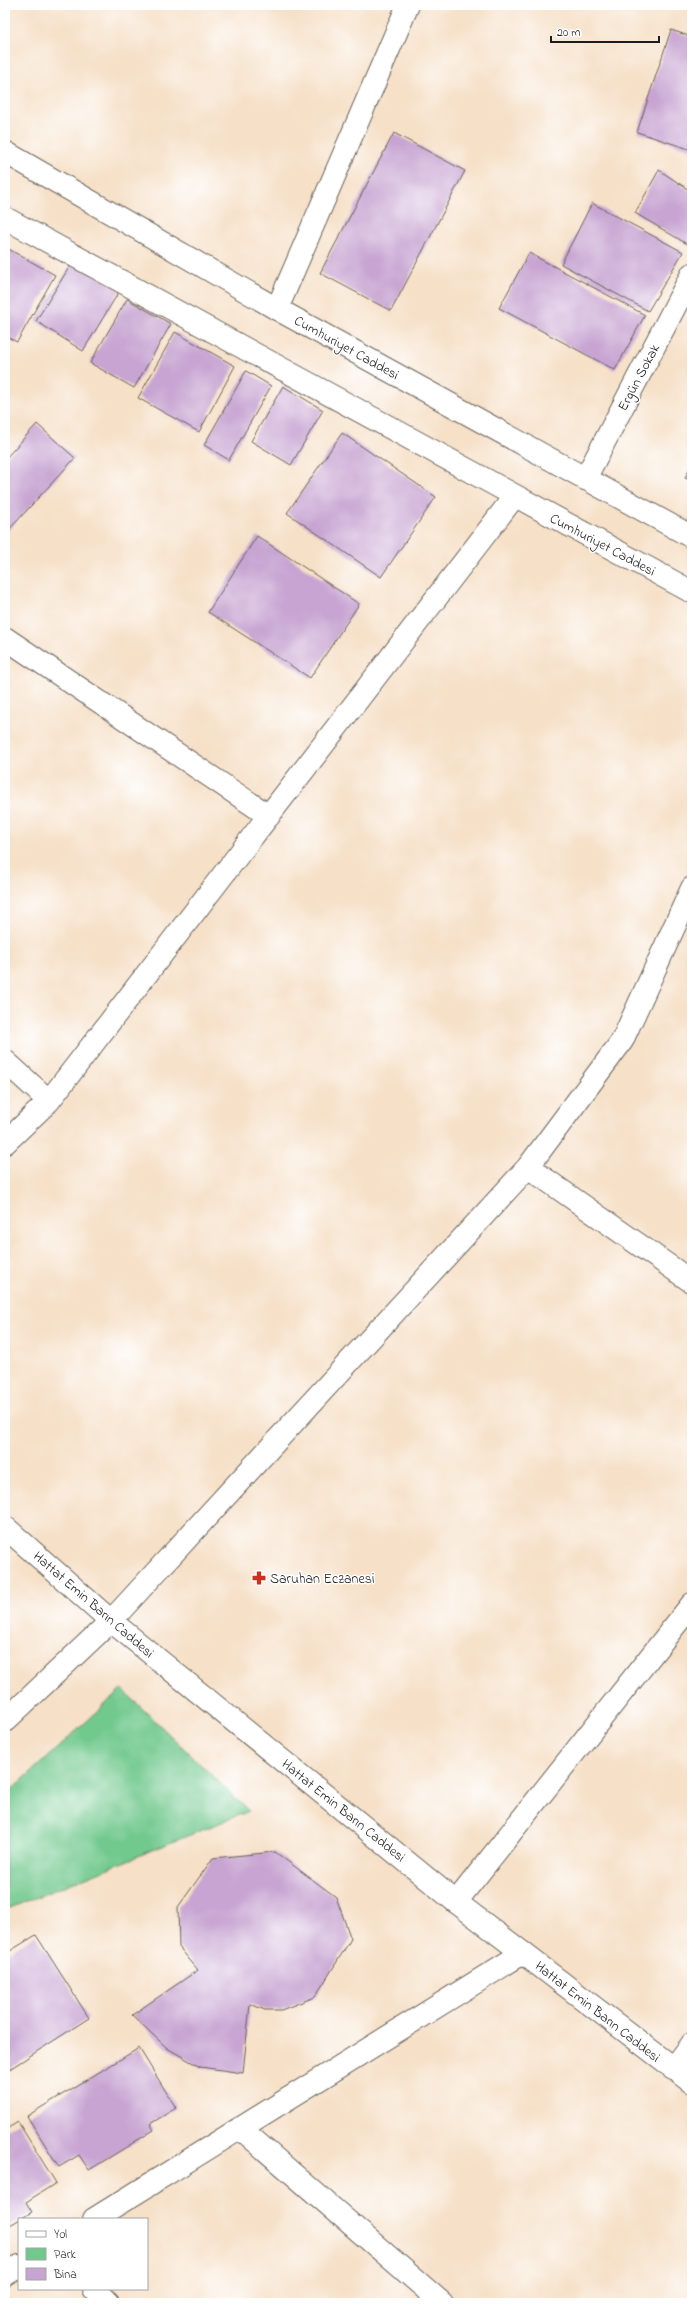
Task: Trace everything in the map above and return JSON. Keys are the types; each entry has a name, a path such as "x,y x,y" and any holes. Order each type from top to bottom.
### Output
{"street":[{"path":"277,309 408,5"},
{"name":"Cumhuriyet Caddesi","path":"5,152 277,309 692,537"},
{"name":"Cumhuriyet Caddesi","path":"5,218 692,592"},
{"name":"Ergün Sokak","path":"585,479 692,274"},
{"path":"5,1143 49,1101 514,496"},
{"path":"5,638 269,816"},
{"path":"5,1722 111,1621 528,1167 622,1041 692,888"},
{"path":"5,1061 49,1101"},
{"path":"528,1167 692,1282"},
{"name":"Hattat Emin Barın Caddesi","path":"5,1527 111,1621 456,1902 672,2069 692,2082"},
{"path":"456,1902 692,1604"},
{"path":"96,2218 522,1953"},
{"path":"672,2069 692,2044"},
{"path":"240,2128 442,2303"},
{"path":"5,2275 18,2267"},
{"path":"95,2290 108,2303"}],"green space":[{"path":"122,1689 249,1811 5,1910 5,1796"}],"building":[{"path":"671,30 692,37 692,150 637,132"},
{"path":"394,133 465,171 391,311 320,273"},
{"path":"659,170 692,192 692,235 687,244 635,213"},
{"path":"592,203 683,252 648,311 561,264"},
{"path":"5,247 55,275 17,342 5,336"},
{"path":"529,253 645,315 615,370 499,308"},
{"path":"73,261 120,290 83,351 36,321"},
{"path":"127,299 171,324 134,388 90,363"},
{"path":"175,332 235,366 199,432 138,398"},
{"path":"246,371 271,386 229,460 204,445"},
{"path":"283,386 323,410 291,465 251,441"},
{"path":"37,424 75,458 5,534 5,459"},
{"path":"342,433 436,497 381,577 287,513"},
{"path":"692,463 692,481 685,478"},
{"path":"257,536 359,604 310,678 208,612"},
{"path":"275,1852 336,1897 351,1939 315,1997 281,2010 265,2010 250,2004 243,2073 200,2067 167,2048 132,2015 198,1970 179,1947 178,1907 213,1858"},
{"path":"36,1935 89,2018 5,2072 5,1954"},
{"path":"139,2048 176,2108 150,2124 154,2130 89,2170 79,2155 59,2167 27,2116"},
{"path":"18,2122 56,2183 26,2202 32,2212 22,2218 18,2218 18,2220 5,2228 5,2130"}],"place":[{"name":"Saruhan Eczanesi","path":"259,1578"}]}
